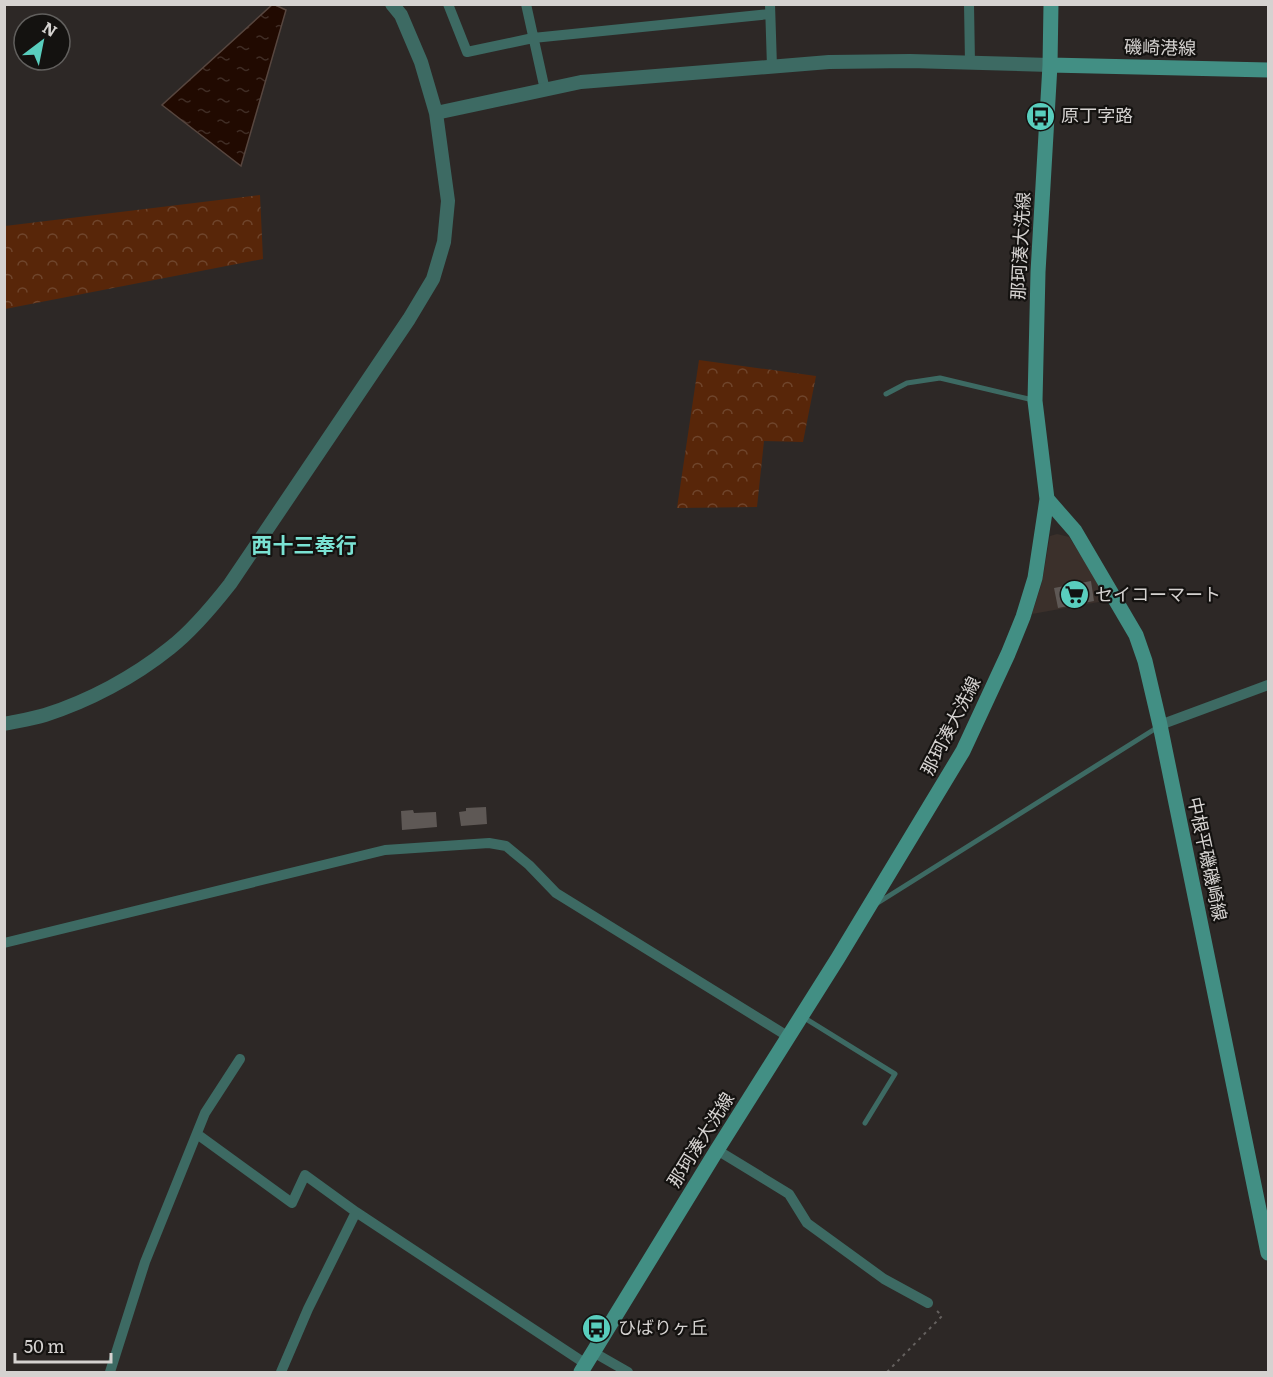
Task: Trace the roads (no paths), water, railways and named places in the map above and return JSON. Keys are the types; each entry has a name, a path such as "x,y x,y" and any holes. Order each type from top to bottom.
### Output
{"main road":[{"name":"那珂湊大洗線","path":"587,1363 963,751 1008,654 1035,578 1047,499 1035,400 1038,272 1050,65 1051,4"},
{"name":"磯崎港線","path":"1050,65 1269,70"},
{"name":"中根平磯磯崎線","path":"1047,499 1075,531 1136,634 1145,661 1269,1253"}],"street":[{"path":"4,724 43,716 69,706 139,671 171,647 207,613 230,585 409,319 433,279 444,242 448,201 436,113 421,62 401,15 392,4"},
{"path":"448,4 467,52 533,38 770,9 772,67"},
{"path":"526,4 545,90"},
{"path":"969,4 970,63"},
{"path":"436,113 581,82 772,67 841,62 910,61 1050,65"},
{"path":"1160,725 1269,685"},
{"path":"4,943 386,850 489,843 506,846 529,865 556,893 789,1037"},
{"path":"110,1372 145,1262 205,1113 240,1059"},
{"path":"197,1134 292,1203 305,1175 356,1212 587,1363 628,1372"},
{"path":"717,1150 789,1194 807,1223 884,1279 928,1303"},
{"path":"281,1372 308,1309 356,1212"}],"lane":[{"path":"886,394 907,383 940,378 1035,400"},
{"path":"867,910 1160,725"},
{"path":"802,1016 896,1074 865,1123"}],"water":[{"path":"273,4 286,10 241,166 162,105"}],"place":[{"name":"原丁字路","path":"1040,116"},
{"name":"セイコーマート","path":"1074,595"},
{"name":"ひばりヶ丘","path":"597,1328"}],"district":[{"name":"西十三奉行","path":"304,546"}]}
